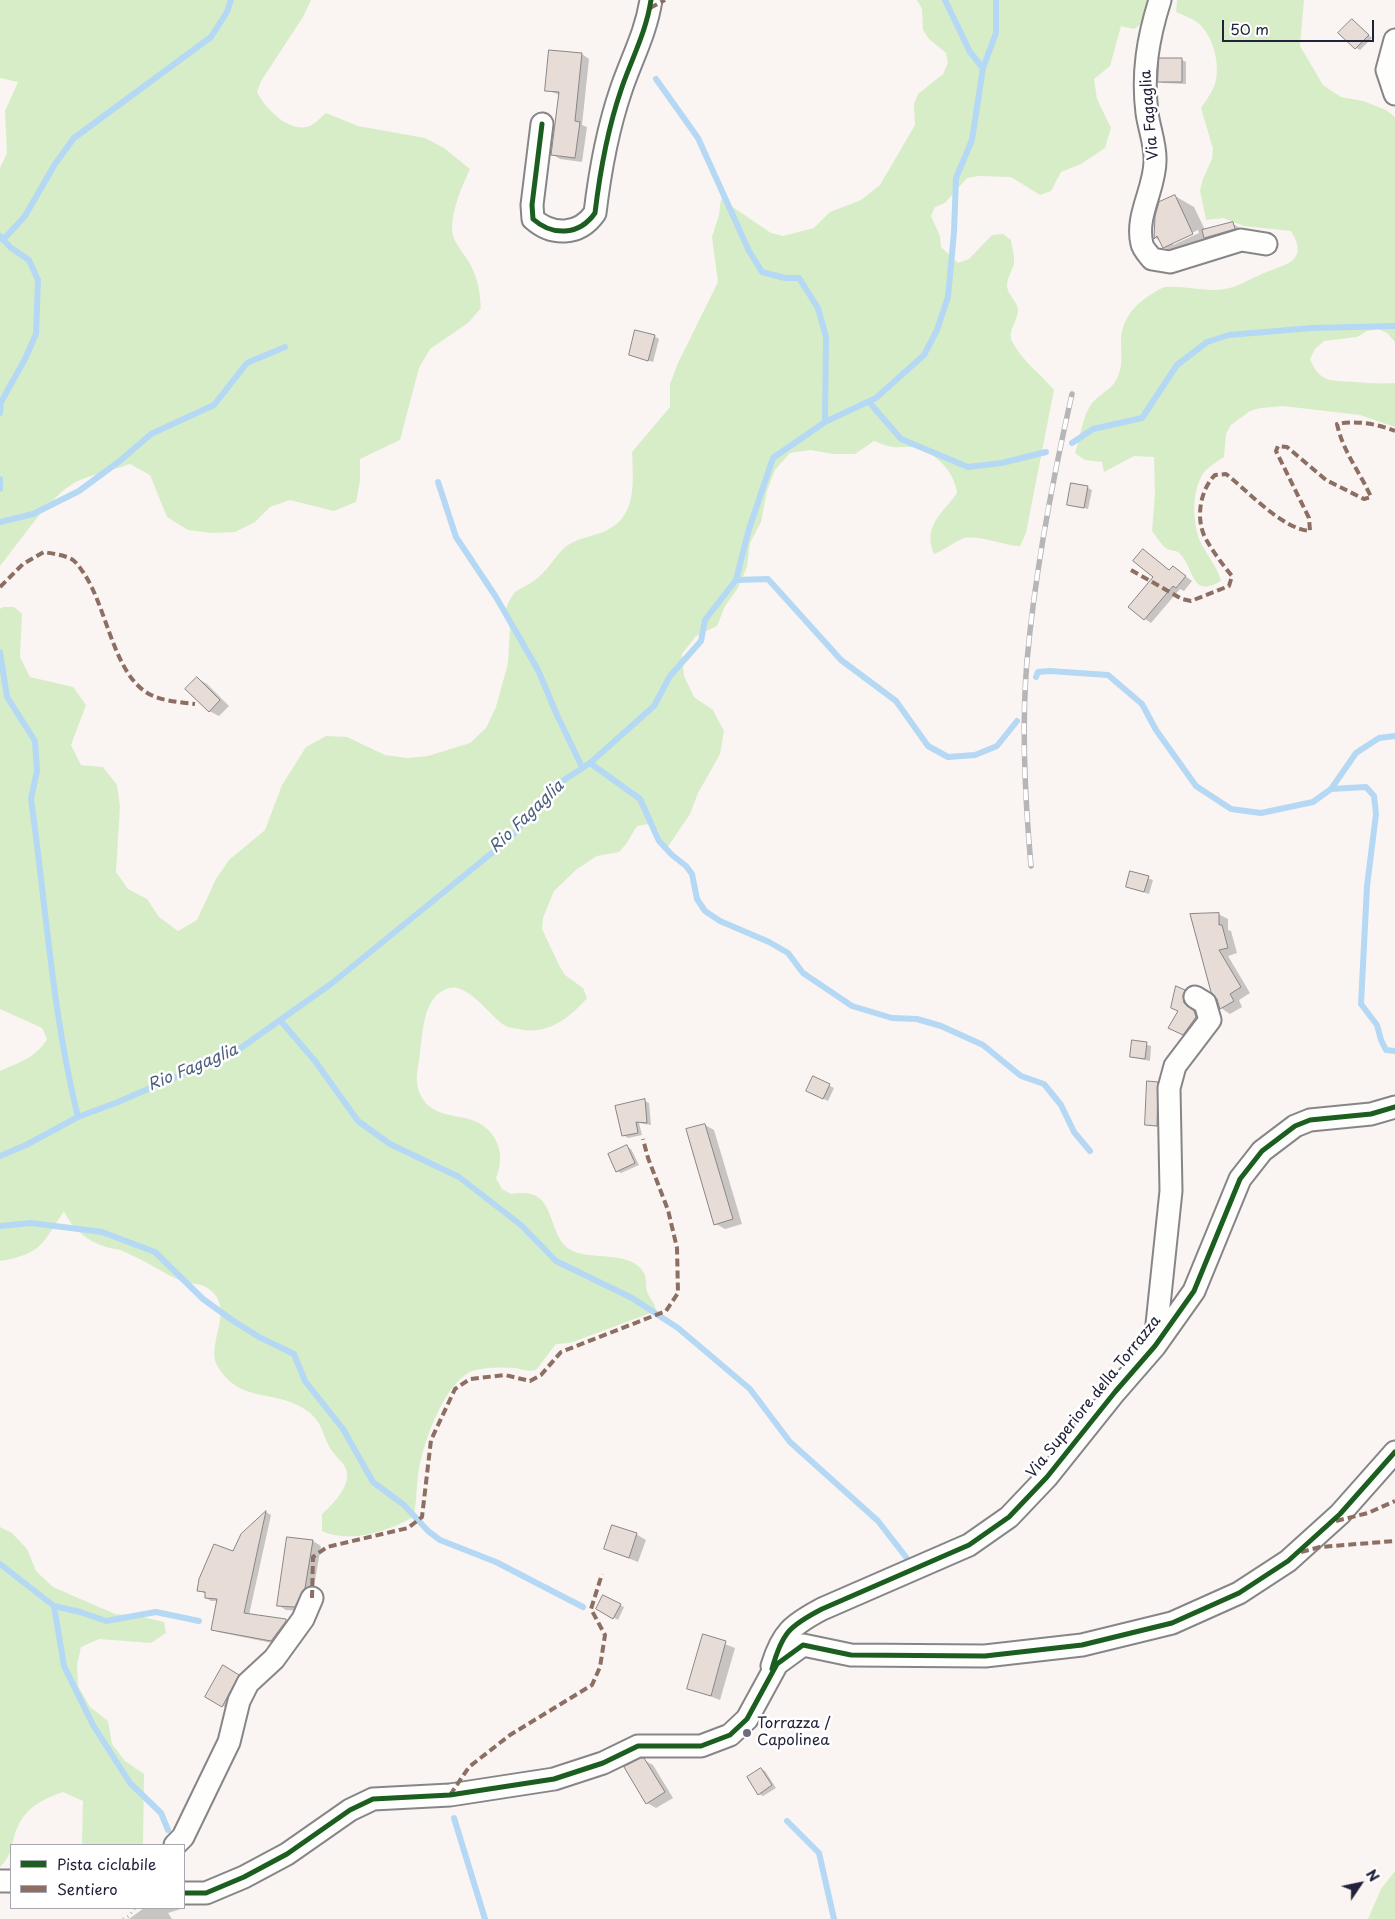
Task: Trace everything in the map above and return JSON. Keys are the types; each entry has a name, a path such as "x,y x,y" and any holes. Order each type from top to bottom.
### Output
{"street":[{"path":"542,124 532,205 533,219 543,227 557,232 576,230 589,222 595,213 609,128 621,88 646,27 650,0"},
{"name":"Via Fagaglia","path":"1160,0 1147,49 1144,71 1149,131 1155,160 1153,179 1142,213 1142,244 1152,260 1170,262 1241,240 1266,244"},
{"path":"1395,40 1387,70 1395,94"},
{"name":"Via Superiore della Torrazza","path":"1155,1346 1171,1191 1169,1088 1175,1066 1210,1020 1205,1003 1195,997"},
{"name":"Via Superiore della Torrazza","path":"770,1676 779,1644 786,1633 801,1620 969,1545 1009,1516 1047,1478 1115,1392 1155,1346 1194,1291 1240,1179 1262,1151 1295,1126 1310,1120 1372,1114 1395,1107"},
{"name":"Via Superiore della Torrazza","path":"185,1893 206,1893 244,1877 287,1854 350,1810 373,1799 450,1794 554,1779 603,1763 638,1746 701,1746 730,1735 746,1719 777,1664 803,1645 851,1655 984,1656 1082,1645 1172,1623 1239,1593 1288,1561 1340,1514 1395,1452"},
{"path":"176,1844 183,1837 229,1742 239,1701 248,1683 274,1659 302,1619 312,1598"}],"path":[{"path":"123,1919 130,1916 134,1909"}],"green space":[{"path":"0,0 311,0 303,17 261,81 257,92 265,105 284,122 299,127 312,125 326,113 358,126 425,138 444,148 470,169 456,206 452,229 457,245 471,265 475,275 481,308 468,323 430,349 419,368 400,440 360,459 360,481 356,502 334,511 290,500 270,507 255,522 235,532 212,533 188,530 167,517 150,475 130,464 78,481 67,487 46,507 0,566 0,168 7,153 5,111 18,82 0,78"},
{"path":"917,0 1155,0 1140,25 1134,29 1121,26 1110,66 1094,79 1097,99 1111,128 1105,148 1081,164 1061,172 1051,191 1040,195 1011,177 978,176 967,178 945,203 935,207 931,216 940,236 941,247 958,263 969,259 992,235 1003,234 1011,240 1014,264 1007,286 1018,310 1011,339 1022,356 1054,390 1026,533 1020,546 968,538 962,539 934,554 931,544 932,528 940,514 957,493 956,486 946,468 930,453 920,448 893,447 874,441 855,454 833,454 811,450 790,453 775,470 767,491 761,522 750,543 747,567 738,588 725,606 717,626 696,636 682,654 684,676 694,697 713,710 724,731 720,754 698,793 690,814 665,851 658,830 649,824 637,826 619,852 597,856 577,869 554,891 543,918 542,929 560,967 565,975 583,988 587,998 557,1024 539,1030 529,1030 506,1026 464,990 449,988 440,992 429,1006 422,1035 417,1080 418,1090 425,1102 439,1112 469,1119 486,1128 497,1142 500,1159 496,1178 502,1189 511,1194 527,1193 537,1197 544,1204 563,1243 571,1250 589,1255 621,1259 639,1267 645,1275 647,1292 656,1311 570,1343 556,1344 536,1370 490,1368 476,1370 465,1375 445,1399 429,1432 420,1464 413,1517 381,1531 356,1536 333,1535 322,1531 322,1514 343,1490 347,1479 345,1467 332,1451 321,1427 310,1413 286,1400 249,1392 238,1387 218,1367 215,1358 215,1348 221,1315 220,1305 215,1295 206,1287 181,1281 125,1252 93,1241 76,1229 64,1211 40,1246 25,1255 0,1261 0,1071 32,1055 47,1039 42,1028 0,1009 0,609 3,607 14,607 22,614 20,657 30,677 73,687 86,705 71,745 81,765 103,767 117,785 120,806 116,872 128,889 147,899 159,917 178,931 197,920 216,879 229,860 265,830 282,785 306,747 326,736 347,737 385,755 407,758 428,756 470,743 486,728 496,707 508,663 510,628 505,611 514,593 540,576 568,545 614,526 628,508 633,475 632,452 670,407 670,384 678,363 718,282 712,237 719,215 721,199 771,233 783,236 814,228 830,212 861,200 880,185 915,125 914,104 918,94 943,74 948,63 946,53 929,39 923,30 922,9"},
{"path":"1177,0 1304,0 1300,46 1323,85 1341,97 1363,101 1386,110 1395,117 1395,342 1387,333 1378,329 1367,331 1357,337 1324,341 1315,349 1310,359 1318,373 1328,379 1395,383 1395,427 1360,415 1283,406 1250,411 1231,425 1226,434 1224,457 1205,471 1200,478 1195,497 1194,507 1198,535 1221,581 1211,586 1198,584 1178,552 1165,548 1152,531 1155,493 1154,457 1134,456 1104,472 1102,462 1085,460 1075,453 1087,411 1097,398 1113,385 1120,372 1124,324 1139,304 1166,287 1218,290 1235,286 1285,265 1296,257 1298,250 1291,231 1244,226 1223,218 1206,220 1200,190 1212,159 1213,149 1201,108 1215,84 1217,73 1216,57 1211,40 1202,27 1197,22 1176,12"},
{"path":"0,1527 12,1533 27,1549 36,1571 53,1587 115,1614 138,1616 164,1622 166,1633 151,1643 99,1639 81,1647 77,1665 78,1686 90,1707 108,1721 112,1744 125,1761 144,1774 143,1844 82,1843 83,1801 63,1792 46,1799 26,1813 17,1828 12,1844 10,1844 8,1857 0,1867"},
{"path":"1395,1871 1395,1919 1368,1919 1381,1889"}],"building":[{"path":"1352,19 1369,35 1355,49 1338,33"},
{"path":"549,50 582,53 575,121 580,122 575,158 551,155 559,92 545,91"},
{"path":"1159,58 1182,58 1182,82 1158,82"},
{"path":"1175,195 1193,234 1163,248 1157,236 1154,239 1155,216 1159,202"},
{"path":"1233,222 1235,229 1204,238 1202,230"},
{"path":"635,330 655,335 648,361 629,355"},
{"path":"1071,483 1088,486 1084,508 1067,505"},
{"path":"1143,549 1169,570 1173,566 1186,576 1176,588 1173,586 1144,620 1128,607 1153,577 1133,561"},
{"path":"197,677 220,700 209,712 185,689"},
{"path":"1130,871 1149,876 1144,892 1126,887"},
{"path":"1219,913 1219,925 1222,925 1228,948 1219,950 1241,987 1230,994 1234,1001 1220,1009 1217,999 1211,992 1190,914"},
{"path":"1176,986 1185,990 1183,996 1184,1003 1194,1011 1196,1017 1183,1035 1168,1028 1178,1011 1171,1008"},
{"path":"1132,1040 1147,1042 1145,1059 1130,1057"},
{"path":"813,1076 830,1084 823,1099 806,1091"},
{"path":"1147,1081 1158,1082 1157,1126 1145,1125"},
{"path":"645,1099 647,1123 636,1122 638,1133 622,1136 615,1106"},
{"path":"705,1124 733,1219 714,1225 686,1129"},
{"path":"627,1145 635,1163 616,1172 608,1154"},
{"path":"266,1511 244,1613 286,1619 286,1621 271,1641 211,1630 217,1599 205,1598 205,1592 197,1591 199,1579 214,1544 233,1551 241,1534"},
{"path":"612,1525 637,1533 629,1558 604,1549"},
{"path":"287,1537 313,1540 305,1588 295,1607 277,1606"},
{"path":"603,1595 621,1604 613,1619 596,1609"},
{"path":"703,1634 726,1641 711,1696 687,1689"},
{"path":"223,1665 239,1675 222,1707 205,1697"},
{"path":"644,1758 665,1792 646,1804 624,1767"},
{"path":"761,1768 772,1785 758,1795 747,1777"}],"waterway":[{"path":"3,240 25,216 55,164 74,138 211,37 227,12 231,0"},
{"path":"945,0 970,52 983,68"},
{"path":"736,580 749,529 773,458 825,422 876,398 924,355 937,330 948,297 954,232 956,178 972,140 983,68 996,33 996,0"},
{"path":"656,79 698,138 749,251 762,272 785,278 799,278 818,308 826,337 825,422"},
{"path":"0,236 11,248 29,260 38,280 36,334 25,359 1,402 0,413"},
{"path":"1072,443 1093,429 1142,418 1177,365 1207,342 1229,335 1312,328 1395,326"},
{"path":"0,522 33,514 79,491 121,460 151,434 214,405 247,363 285,347"},
{"path":"869,402 901,439 968,467 1002,463 1046,452"},
{"path":"0,479 0,489"},
{"path":"438,482 456,537 496,597 538,670 582,767"},
{"name":"Rio Fagaglia","path":"0,1156 26,1145 78,1117 118,1102 238,1050 331,984 509,839 558,784 590,763 654,706 670,676 701,641 705,620 736,580 768,579 841,660 896,701 928,746 948,757 975,755 997,746 1017,721"},
{"path":"0,652 7,697 35,741 37,771 31,799 56,998 69,1078 78,1117"},
{"path":"1036,677 1038,672 1050,671 1108,675 1142,704 1156,730 1196,786 1231,809 1261,813 1313,802 1331,789 1356,753 1379,738 1395,736"},
{"path":"590,763 640,799 659,841 692,874 697,899 705,911 720,921 769,942 788,953 803,973 852,1006 892,1018 917,1019 941,1026 983,1045 1021,1076 1044,1084 1061,1105 1074,1132 1090,1151"},
{"path":"1331,789 1366,787 1374,796 1376,814 1367,886 1361,1004 1377,1025 1386,1050 1395,1051"},
{"path":"280,1020 315,1061 358,1121 390,1144 459,1177 521,1225 556,1261 632,1298 678,1328 750,1389 790,1442 878,1521 906,1557"},
{"path":"0,1226 31,1223 102,1232 155,1252 203,1299 259,1337 294,1354 305,1381 343,1429 373,1482 404,1505 428,1531 440,1540 496,1562 583,1607"},
{"path":"0,1564 54,1606 64,1666 93,1725 130,1783 161,1813 168,1830"},
{"path":"54,1606 106,1621 156,1612 199,1621"},
{"path":"454,1818 485,1919"},
{"path":"787,1821 819,1853 834,1919"}],"railway":[{"path":"1031,866 1024,764 1024,712 1027,661 1030,627 1045,527 1072,394"}],"marked path":[{"path":"650,8 665,0"},
{"path":"1131,570 1182,599 1191,601 1229,586 1232,576 1210,545 1201,525 1200,507 1202,498 1205,489 1215,475 1226,474 1277,517 1299,529 1310,531 1309,518 1276,451 1278,446 1287,447 1326,480 1364,499 1371,497 1347,453 1337,424 1351,422 1366,423 1395,431"},
{"path":"0,587 23,564 44,552 73,560 91,586 116,651 132,679 143,690 155,697 195,704"},
{"path":"312,1598 313,1557 327,1547 408,1528 422,1517 431,1440 455,1389 470,1379 505,1375 530,1381 541,1375 561,1352 666,1311 678,1293 677,1248 668,1210 648,1158 643,1139"},
{"path":"1336,1521 1368,1513 1395,1501"},
{"path":"1301,1552 1320,1547 1395,1541"},
{"path":"450,1795 469,1767 510,1735 592,1685 600,1667 605,1635 591,1609 602,1574"}],"cycle path":[{"path":"542,124 532,205 533,219 540,225 557,231 573,229 589,221 595,213 608,136 621,90 642,35 651,0"},
{"path":"772,1669 779,1647 788,1632 802,1620 822,1609 969,1545 1009,1517 1047,1477 1115,1392 1155,1346 1194,1291 1240,1179 1262,1151 1295,1126 1310,1120 1371,1114 1395,1107"},
{"path":"185,1893 206,1893 244,1877 287,1854 350,1810 373,1799 450,1795 554,1779 603,1763 638,1746 701,1746 730,1735 747,1719 777,1664 803,1645 851,1655 985,1656 1082,1645 1172,1623 1239,1593 1288,1561 1340,1514 1395,1452"}],"place":[{"name":"Torrazza / Capolinea","path":"747,1733"}]}
